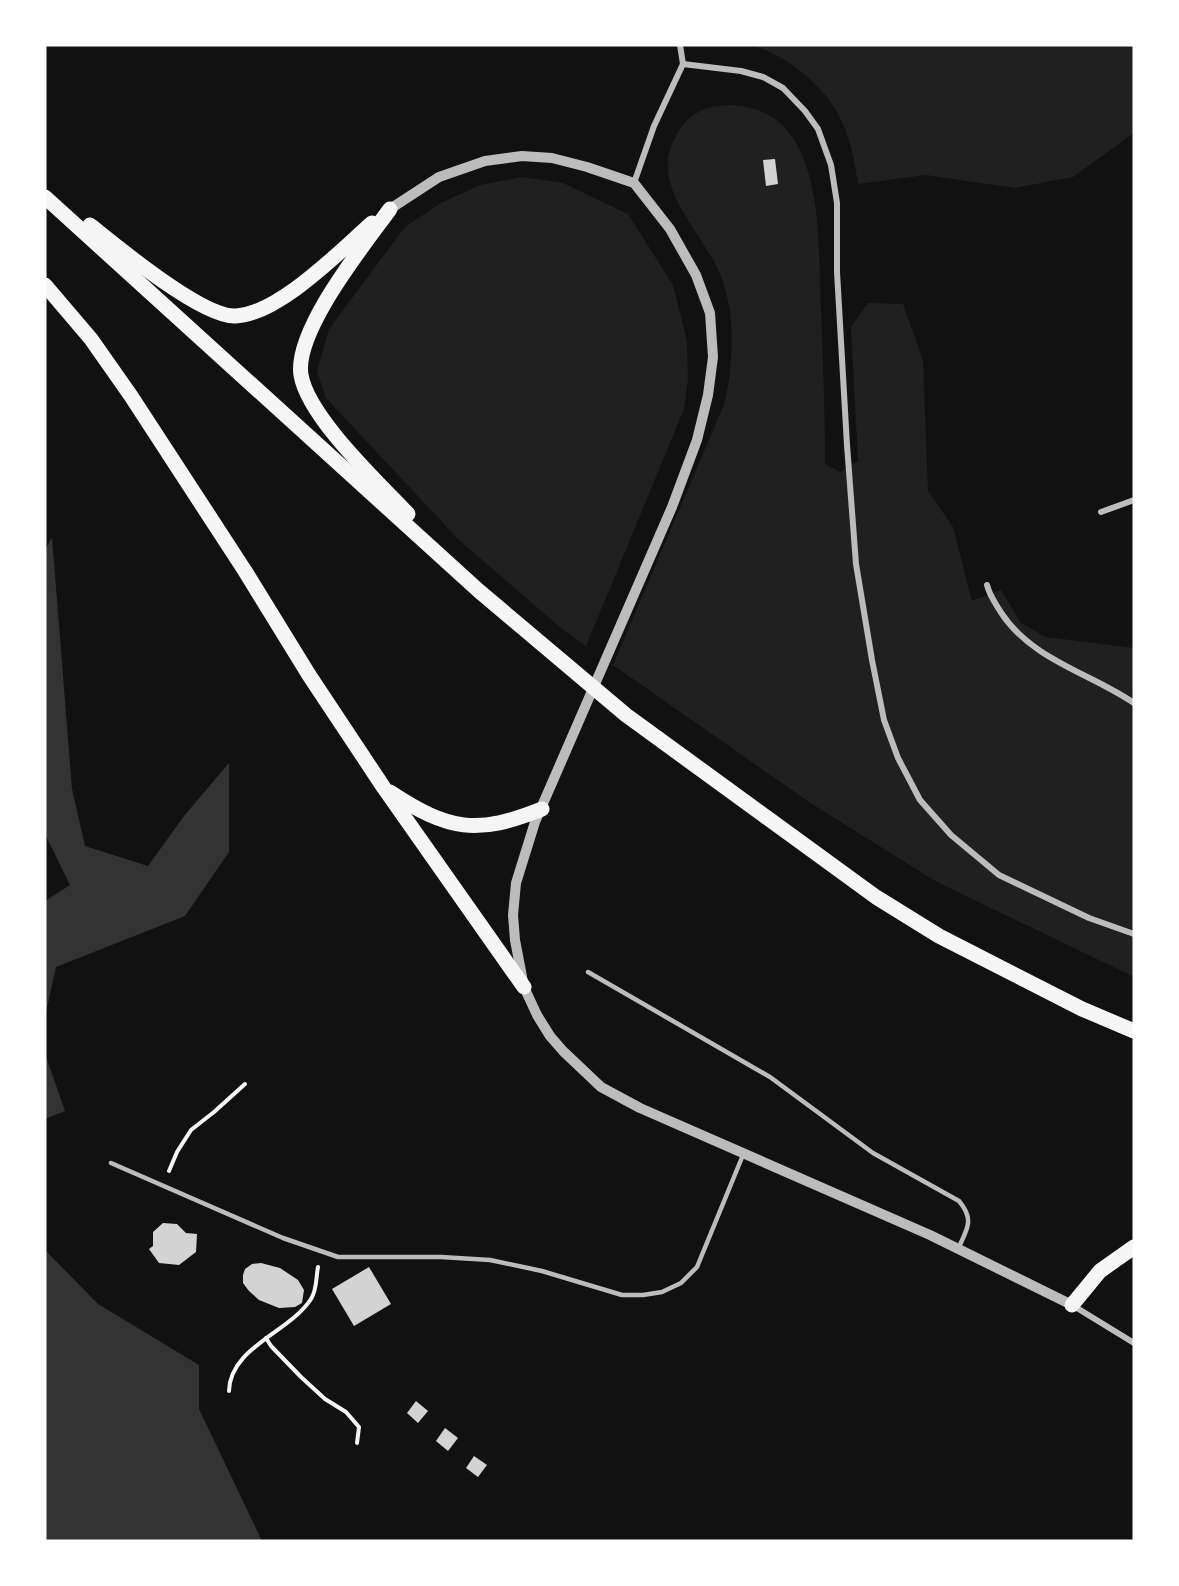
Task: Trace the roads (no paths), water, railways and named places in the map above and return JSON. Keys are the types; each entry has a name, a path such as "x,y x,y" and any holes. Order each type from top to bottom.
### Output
{"main road":[{"path":"45,190 147,271 217,314 234,316 266,308 292,291 390,209"},
{"path":"45,198 479,591 626,715 876,897 939,936 1082,1009 1134,1031"},
{"path":"390,209 336,285 315,321 306,342 300,372 305,390 343,444 479,591"},
{"path":"45,285 91,339 131,396 384,788 524,987"},
{"path":"384,788 436,819 460,825 484,826 511,821 542,808"},
{"path":"1072,1305 1100,1271 1134,1247"}],"street":[{"path":"634,183 654,126 683,64 680,45"},
{"path":"683,64 741,71 763,77 783,88 818,129 831,165 837,203 839,295 856,564 884,720 898,758 920,800 951,835 999,874 1089,918 1134,934"},
{"path":"390,209 439,177 485,161 522,156 552,158 634,183 670,229 696,275 710,313 713,357 708,395 697,440 672,507 527,843 519,873 513,915 515,940 524,987 550,1036 602,1087 640,1108 744,1152 958,1249 1072,1305 1134,1343"},
{"path":"1101,512 1134,500"},
{"path":"987,585 990,596 1010,626 1028,644 1134,703"}],"lane":[{"path":"588,972 770,1077 873,1154 959,1201 968,1211 969,1220 958,1249"},
{"path":"111,1163 283,1238 338,1257 441,1257 490,1260 542,1271 622,1295 644,1295 662,1292 681,1283 697,1267 744,1152"}]}
